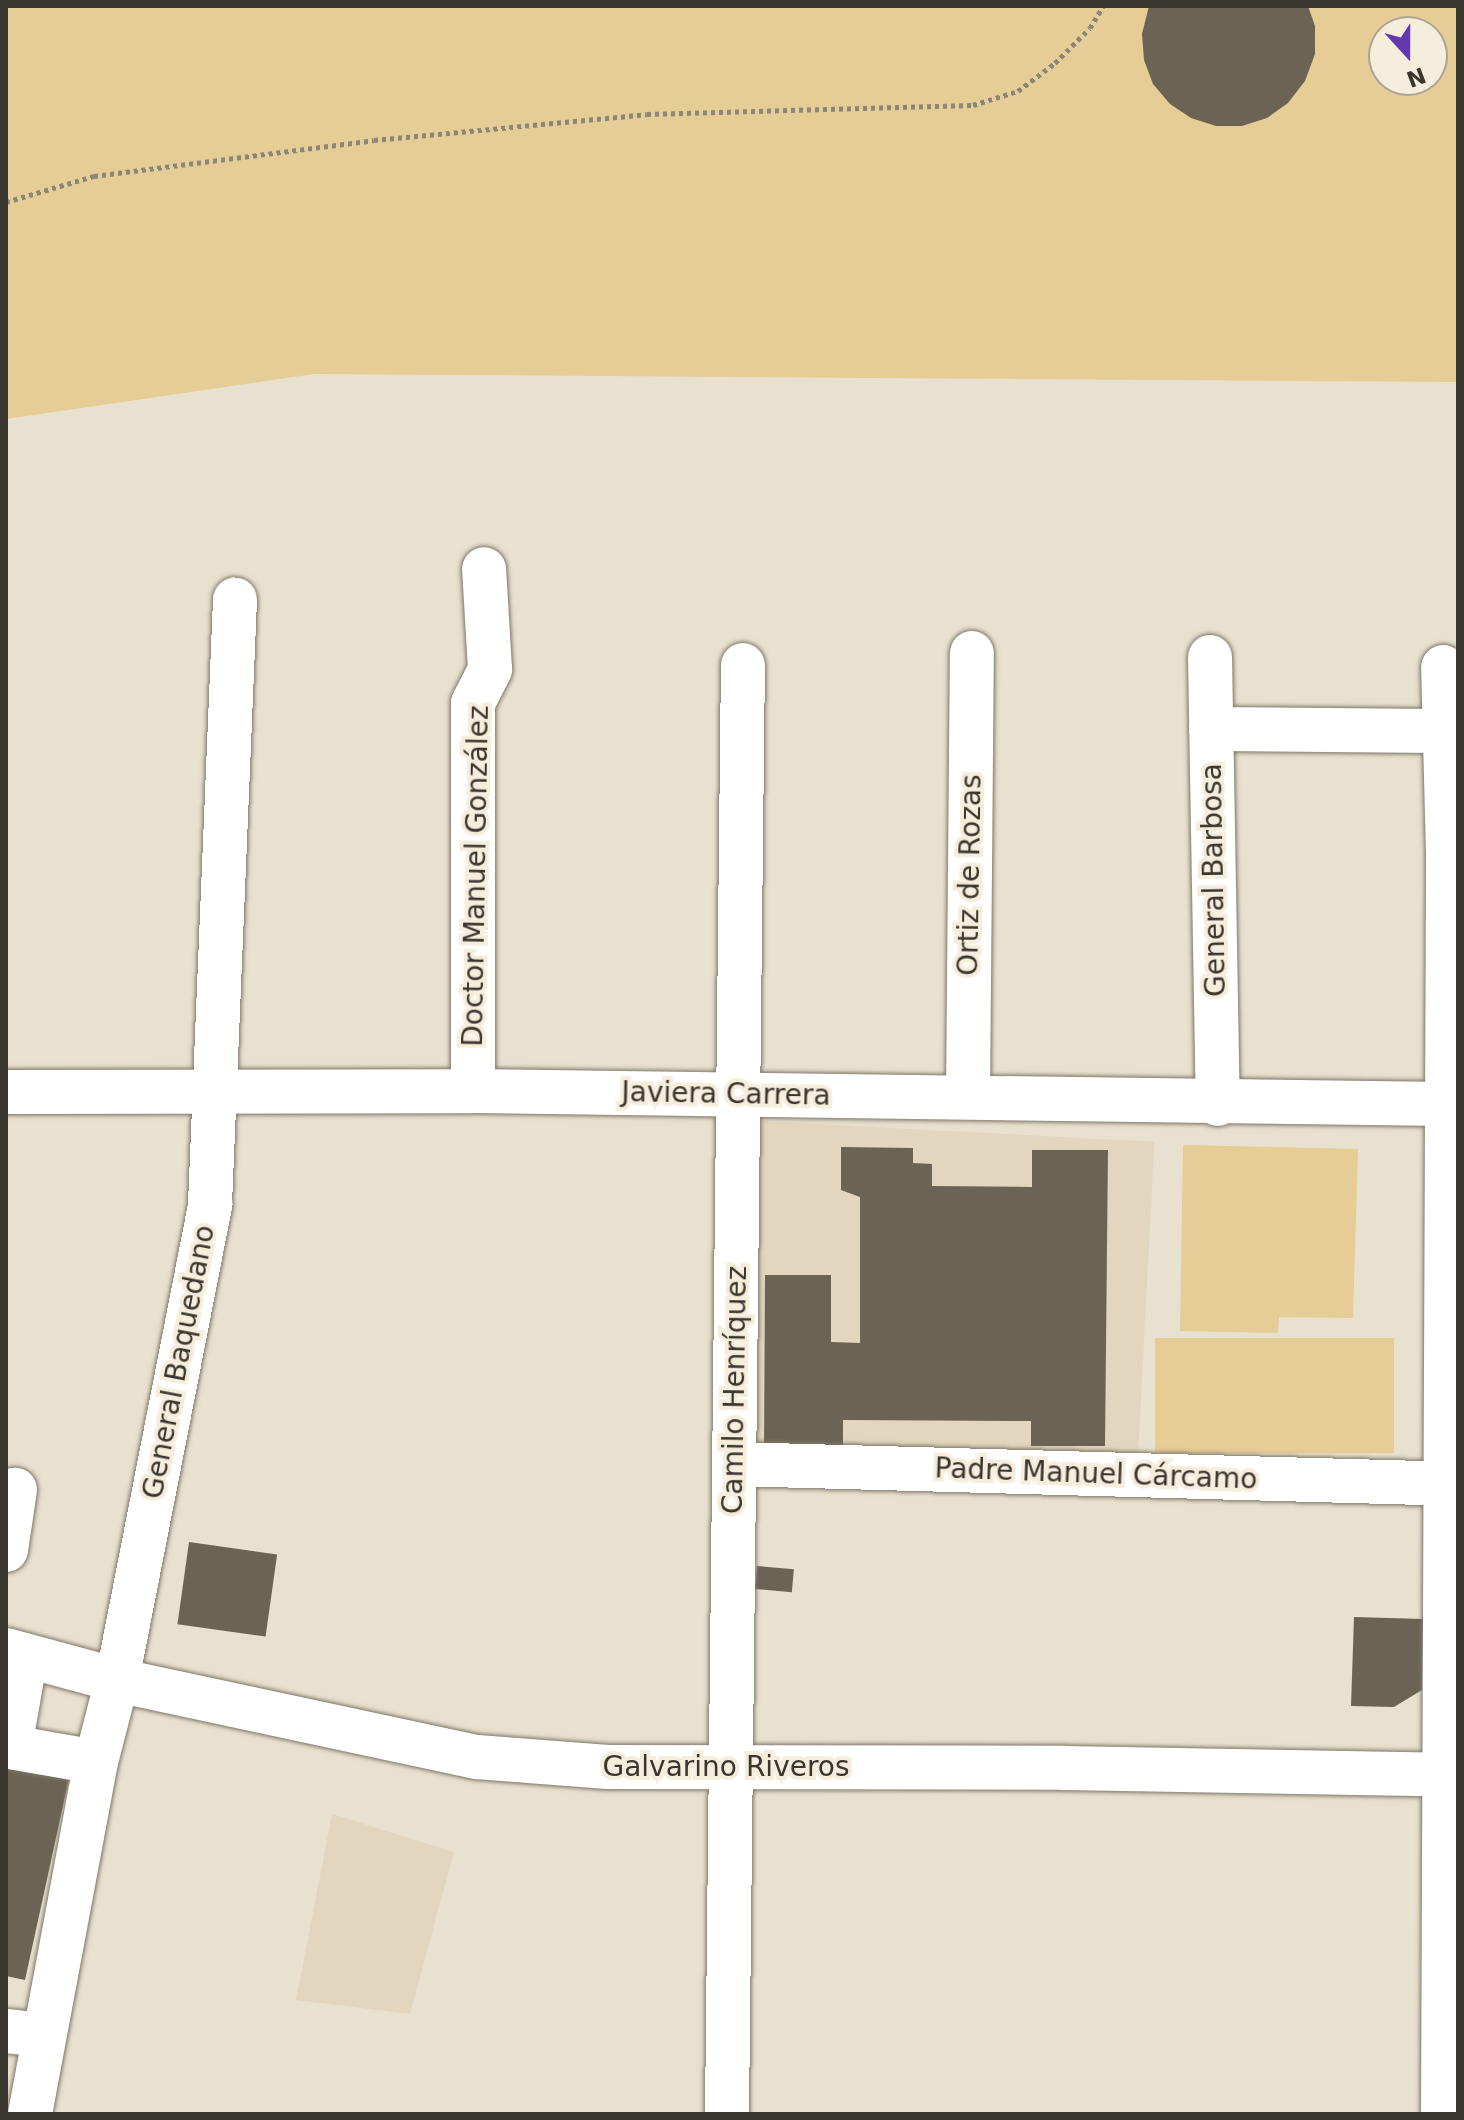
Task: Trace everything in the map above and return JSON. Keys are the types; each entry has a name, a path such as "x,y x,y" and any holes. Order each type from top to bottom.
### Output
{"street":[{"name":"Doctor Manuel González","path":"473,1091 473,703 490,669 484,569"},
{"name":"General Baquedano","path":"30,2114 25,2033 117,1680 210,1204 235,600"},
{"name":"Ortiz de Rozas","path":"968,1096 972,653"},
{"name":"General Barbosa","path":"1210,657 1218,1104"},
{"name":"Camilo Henríquez","path":"727,2114 743,665"},
{"path":"1443,667 1444,731 1453,854 1446,1104 1451,1484 1451,2027 1443,2114"},
{"path":"1211,729 1444,731"},
{"name":"Javiera Carrera","path":"6,1092 473,1091 968,1096 1218,1104 1446,1104"},
{"name":"Padre Manuel Cárcamo","path":"734,1464 1451,1484"},
{"path":"6,1550 15,1490"},
{"path":"16,1653 10,1747 96,1762"},
{"name":"Galvarino Riveros","path":"16,1653 117,1680 477,1757 608,1767 1450,1774"}],"path":[{"path":"6,202 94,176 374,140 647,114 973,105 1018,91 1055,63 1090,28 1103,6"}],"shaded area":[{"path":"6,6 1458,6 1458,382 314,374 6,419"},
{"path":"739,1120 1154,1142 1137,1471 722,1450"},
{"path":"1183,1145 1358,1149 1353,1318 1279,1317 1278,1333 1180,1331"},
{"path":"1155,1338 1394,1338 1394,1453 1155,1453"},
{"path":"332,1814 454,1852 410,2014 296,2000"}],"building":[{"path":"1149,6 1308,6 1315,26 1315,54 1305,81 1288,103 1267,118 1242,126 1216,126 1191,118 1170,104 1153,84 1144,60 1142,34"},
{"path":"841,1147 913,1148 913,1163 932,1164 932,1186 1032,1187 1032,1150 1108,1150 1105,1446 1031,1446 1031,1421 843,1420 843,1450 764,1450 765,1275 831,1275 831,1342 860,1343 860,1197 841,1190"},
{"path":"189,1542 277,1554 266,1637 177,1624"},
{"path":"757,1566 794,1569 792,1592 755,1589"},
{"path":"1354,1617 1423,1619 1422,1690 1394,1707 1351,1706"},
{"path":"6,1760 70,1774 25,1980 6,1976"}]}
